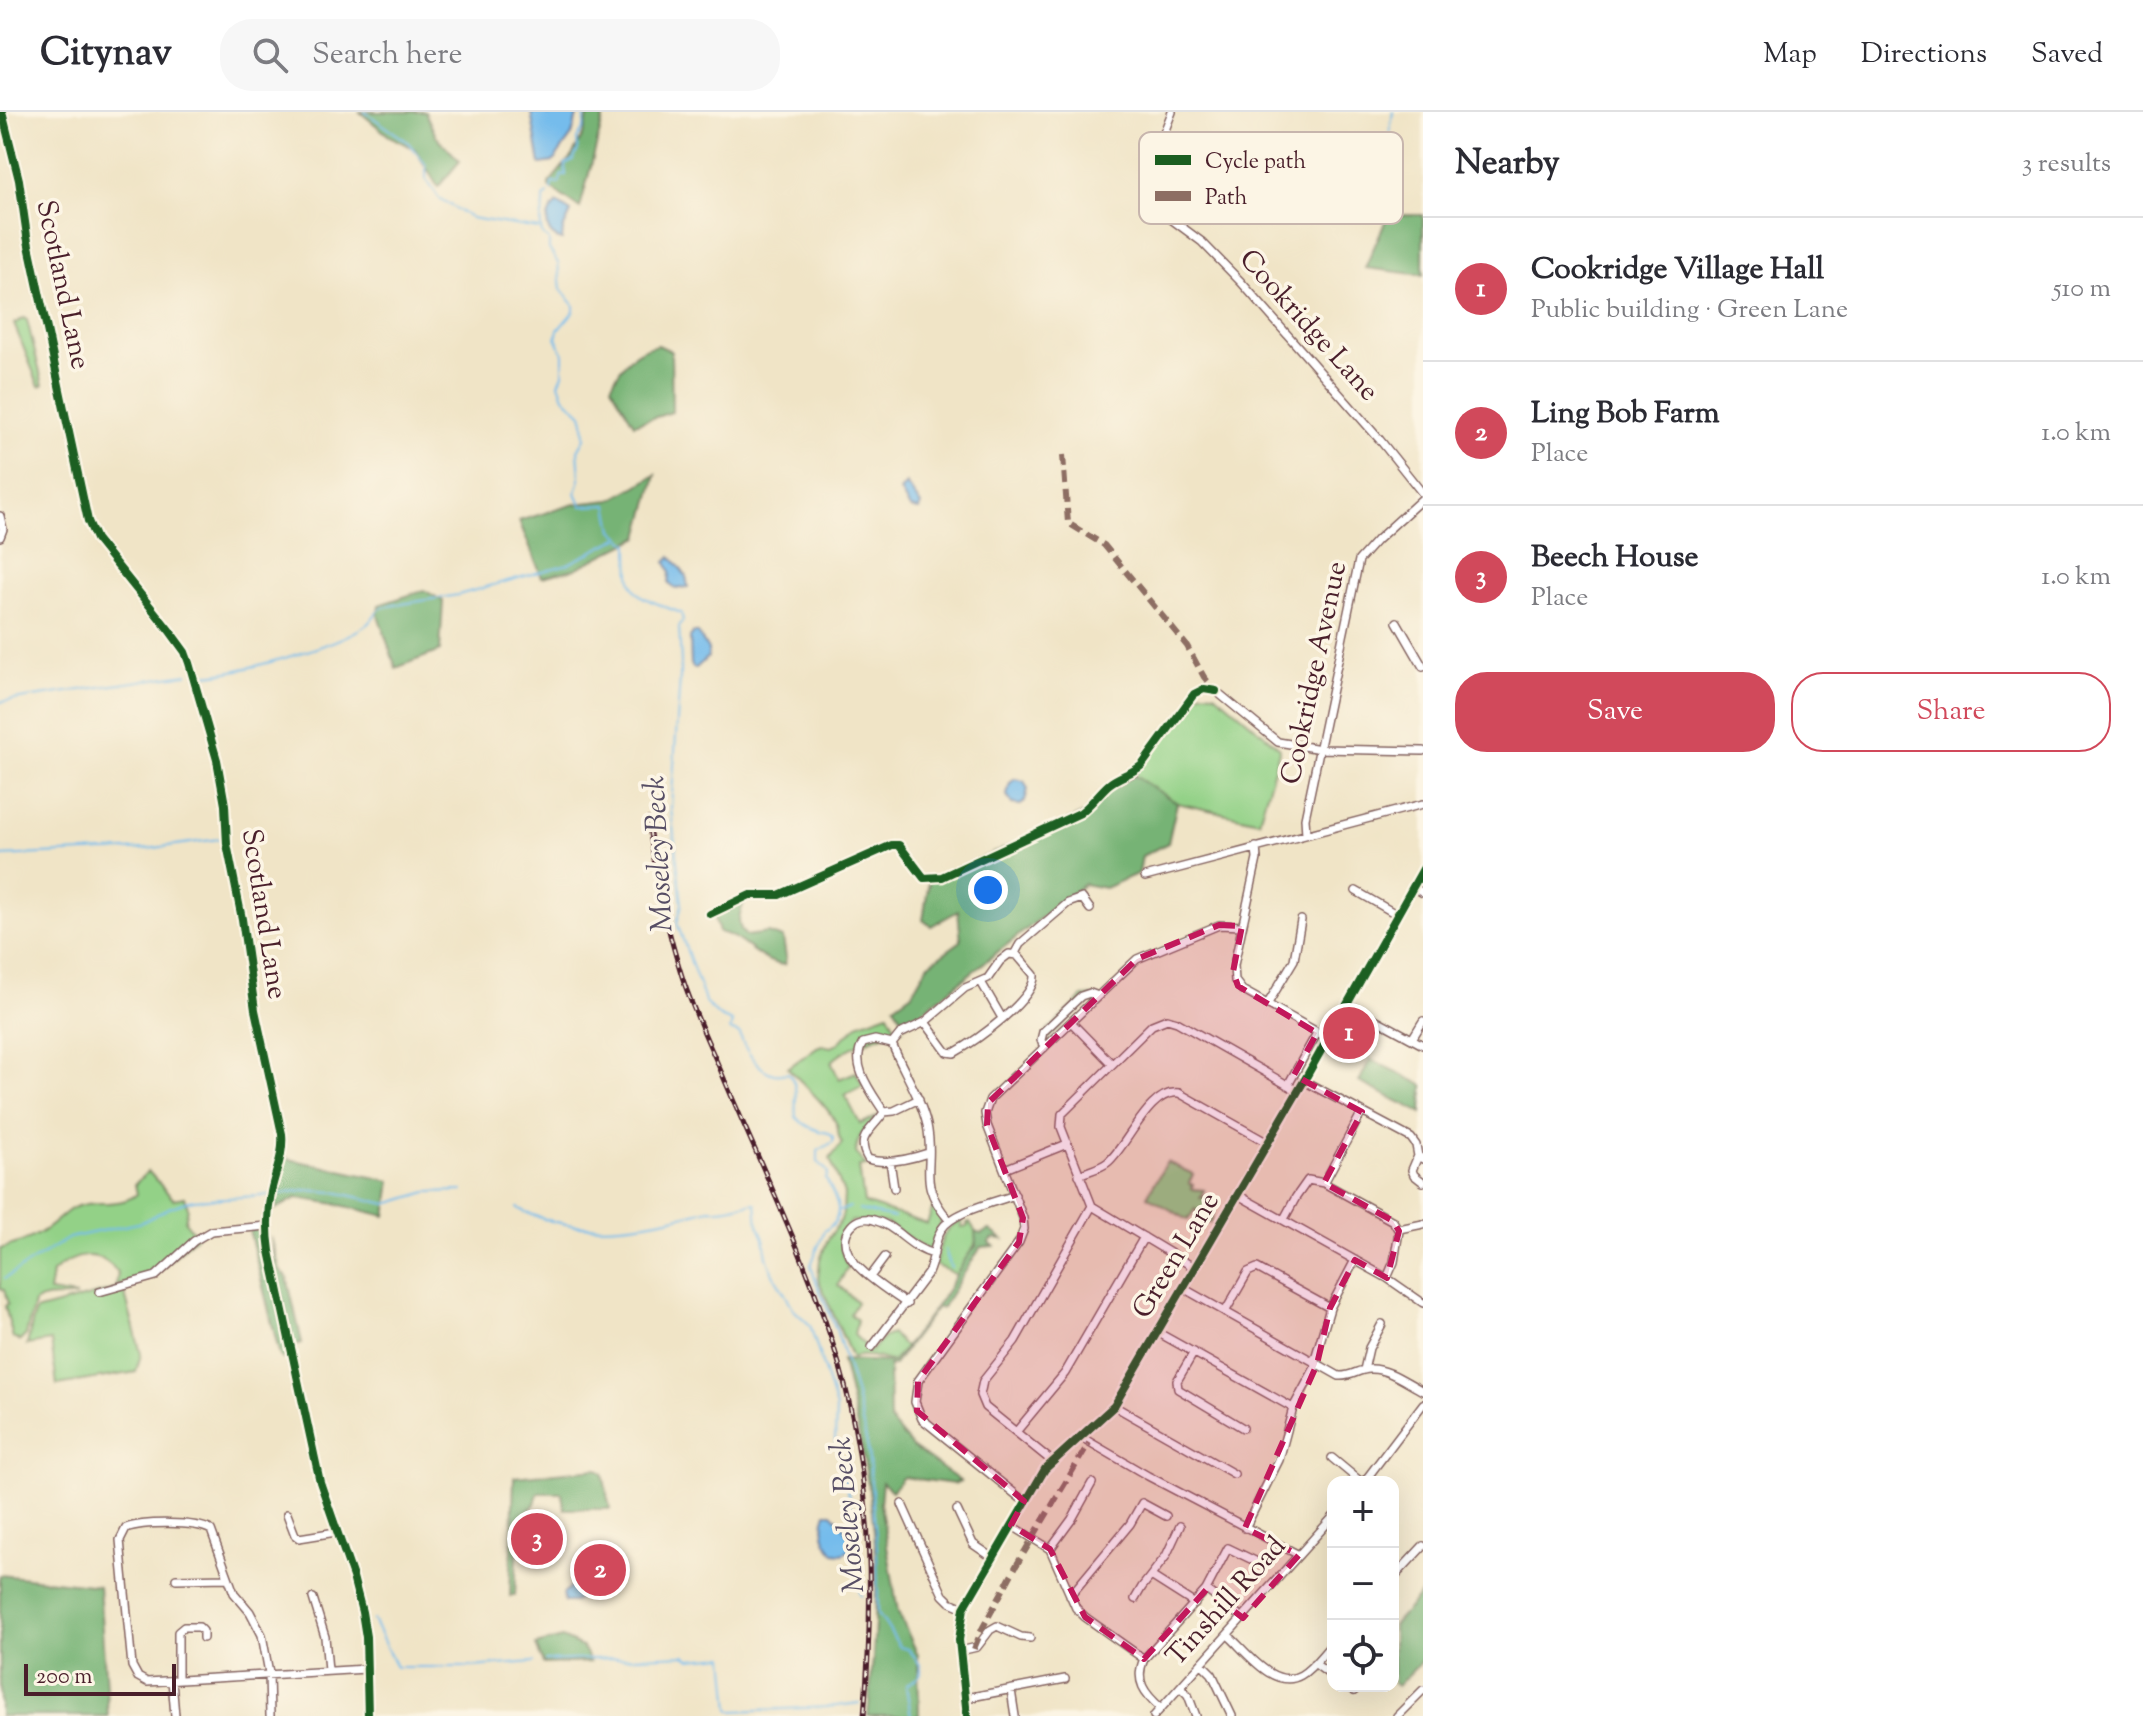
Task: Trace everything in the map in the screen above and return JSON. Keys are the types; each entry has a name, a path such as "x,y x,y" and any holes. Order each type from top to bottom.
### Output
{"street":[{"name":"Scotland Lane","path":"2,112 88,521 96,539 185,652 217,760 225,805 227,844 255,1010 282,1134 283,1152 270,1195 267,1226 270,1251 314,1458 362,1612 368,1716"},
{"name":"Cookridge Lane","path":"1164,132 1172,112"},
{"path":"0,149 10,147"},
{"name":"Cookridge Lane","path":"1178,224 1202,242 1241,282 1380,440 1423,496"},
{"name":"Cookridge Avenue","path":"1306,834 1305,818 1359,560 1423,496"},
{"path":"0,516 3,529 0,537"},
{"path":"1397,622 1423,667"},
{"path":"710,914 750,895 779,895 892,845 899,845 905,850 924,878 942,877 1080,813 1108,785 1135,772 1194,694 1204,689 1216,691 1278,742 1321,749 1423,751"},
{"path":"1145,877 1423,804"},
{"path":"1256,847 1257,859 1234,965 1235,981 1242,990 1328,1038"},
{"name":"Green Lane","path":"967,1716 959,1627 964,1608 1045,1469 1114,1406 1304,1081 1423,869"},
{"path":"1413,887 1423,893"},
{"path":"1356,891 1396,914"},
{"path":"949,1220 931,1195 927,1128 919,1099 892,1044 894,1038 925,1022 965,988 990,976 1000,961 1015,953 1020,944 1068,903 1082,898 1090,909"},
{"path":"1267,1005 1294,960 1301,920"},
{"path":"1024,1501 922,1419 915,1402 918,1381 1022,1235 1024,1223 987,1125 986,1107 990,1099 1143,954 1219,925 1242,926"},
{"path":"925,1022 951,1053 994,1027 1010,1013 1034,981 1032,972 1015,953"},
{"path":"981,982 1002,1018"},
{"path":"1044,1048 1041,1040 1043,1032 1071,1005 1086,993 1098,996"},
{"path":"1347,1004 1423,1045"},
{"path":"1195,1268 1092,1206 1067,1144 1060,1122 1062,1114 1152,1025 1161,1020 1172,1020 1298,1091"},
{"path":"1412,1039 1423,1021"},
{"path":"1071,1022 1112,1064"},
{"path":"1288,1085 1317,1033"},
{"path":"884,1112 857,1061 858,1052 863,1043 875,1040 892,1044"},
{"path":"1304,1081 1411,1138 1421,1157 1412,1170 1423,1182"},
{"path":"1079,1175 1109,1161 1158,1099 1171,1092 1179,1093 1268,1143"},
{"path":"884,1112 894,1111 919,1099"},
{"path":"884,1112 879,1122 873,1124 863,1137 862,1150 868,1159 890,1161 928,1153"},
{"path":"1324,1183 1362,1112"},
{"path":"1005,1169 1067,1144"},
{"path":"890,1161 894,1188"},
{"path":"1284,1219 1308,1180 1324,1183 1393,1221 1399,1229 1394,1262 1387,1278"},
{"path":"872,1347 907,1304 931,1267 940,1232 949,1220 1015,1195"},
{"path":"1238,1195 1387,1278 1423,1303"},
{"path":"1053,1462 985,1407 981,1401 981,1388 1028,1320 1092,1206"},
{"path":"907,1304 853,1262 846,1248 850,1227 862,1219 878,1221 918,1249 934,1254"},
{"path":"1399,1229 1423,1224"},
{"path":"99,1292 156,1276 194,1241 211,1231 267,1226"},
{"path":"1016,1432 1065,1373 1144,1237"},
{"path":"870,1277 885,1257"},
{"path":"1245,1528 1279,1460 1293,1408 1316,1363 1330,1308 1355,1260"},
{"path":"1225,1312 1248,1272 1257,1268 1330,1308"},
{"path":"1183,1288 1344,1377 1364,1370 1387,1372 1423,1391"},
{"path":"1364,1370 1369,1348 1382,1324"},
{"path":"1157,1332 1293,1408"},
{"path":"1194,1352 1177,1381 1178,1389 1243,1428"},
{"path":"1367,1476 1423,1404"},
{"path":"1114,1406 1234,1474"},
{"path":"1081,1437 1299,1555"},
{"path":"1332,1458 1354,1476"},
{"path":"1050,1549 1072,1519 1092,1483"},
{"path":"1070,1596 1130,1524 1142,1503 1166,1516"},
{"path":"902,1504 943,1595 964,1608"},
{"path":"957,1510 973,1544 992,1557"},
{"path":"287,1514 299,1538 336,1532"},
{"path":"270,1716 269,1673 262,1635 250,1612 234,1593 211,1530 201,1525 143,1524 126,1528 121,1534 132,1666 138,1677 147,1682 269,1673 366,1669"},
{"name":"Tinshill Road","path":"1154,1716 1327,1524"},
{"path":"1011,1525 1050,1549 1070,1596 1085,1617 1144,1659"},
{"path":"1135,1599 1166,1556 1180,1526"},
{"path":"1399,1572 1423,1546"},
{"path":"1161,1708 1148,1697 1141,1683 1140,1671 1144,1659 1206,1590 1228,1548 1255,1561"},
{"path":"1151,1576 1195,1604"},
{"path":"176,1579 227,1578"},
{"path":"1206,1590 1243,1618"},
{"path":"313,1598 325,1637 328,1670"},
{"path":"960,1651 977,1647 997,1626 1030,1638"},
{"path":"175,1716 178,1632 184,1627 199,1627 203,1638"},
{"path":"1228,1635 1277,1677 1295,1678 1305,1673 1327,1649"},
{"path":"1314,1663 1327,1673"},
{"path":"1202,1664 1212,1674 1232,1716"},
{"path":"966,1698 1065,1679"},
{"path":"1180,1687 1188,1695 1196,1716"},
{"path":"1011,1690 1015,1716"},
{"path":"1397,1716 1421,1696"}],"highlighted area":[{"path":"1219,925 1242,926 1233,972 1238,986 1317,1033 1294,1075 1362,1112 1324,1183 1393,1221 1399,1231 1387,1278 1355,1260 1330,1308 1317,1364 1245,1528 1299,1555 1243,1618 1206,1590 1144,1659 1085,1617 1050,1549 1011,1525 1024,1501 917,1411 918,1381 1019,1242 1023,1218 987,1125 988,1103 1137,959"}],"green space":[{"path":"360,112 425,112 436,136 460,161 438,187 415,149 389,136"},
{"path":"589,112 605,112 580,208 549,187 549,183 572,156 584,133"},
{"path":"1403,215 1423,215 1423,275 1365,268 1384,224 1403,224"},
{"path":"24,318 43,385 39,386 14,324"},
{"path":"658,345 671,351 672,412 634,424 611,386 630,359 642,350"},
{"path":"656,475 639,537 575,569 542,577 519,521 575,504 611,500"},
{"path":"424,590 443,601 440,651 396,668 378,615 379,605"},
{"path":"1215,693 1280,748 1259,821 1177,803 1133,775 1197,695"},
{"path":"1133,775 1177,803 1168,843 1142,856 1139,873 1105,888 1084,884 906,1024 894,1006 912,993 928,965 961,941 958,911 931,926 923,920 929,881 1085,813 1111,785"},
{"path":"746,898 739,918 742,931 746,936 768,933 783,938 784,965 766,959 735,938 719,932 713,913"},
{"path":"1093,996 1047,1041 1044,1038 1047,1031 1083,997"},
{"path":"888,1013 894,1025 902,1028 856,1046 831,1062 839,1079 856,1072 863,1086 845,1095 860,1124 877,1117 861,1135 857,1145 856,1153 866,1166 859,1167 864,1203 927,1224 933,1207 942,1219 931,1248 927,1250 886,1223 852,1221 844,1231 842,1249 848,1267 838,1285 857,1302 850,1314 857,1320 854,1335 871,1351 884,1337 892,1334 905,1347 893,1362 867,1356 852,1358 818,1279 820,1260 827,1241 843,1213 844,1194 830,1159 842,1143 837,1125 828,1111 788,1068 817,1047 836,1045 860,1023"},
{"path":"1316,1041 1321,1043 1298,1085 1294,1085 1293,1082"},
{"path":"1370,1059 1423,1085 1422,1113 1359,1082"},
{"path":"284,1158 391,1181 386,1216 297,1198 276,1209 275,1190"},
{"path":"1167,1162 1193,1174 1189,1183 1193,1185 1192,1189 1204,1190 1200,1199 1203,1196 1208,1199 1214,1212 1211,1223 1199,1223 1195,1209 1188,1220 1147,1196"},
{"path":"148,1171 173,1199 185,1197 188,1208 185,1221 197,1236 155,1274 116,1286 118,1273 102,1259 85,1256 68,1261 52,1273 49,1292 76,1296 45,1298 34,1303 26,1335 20,1341 13,1338 5,1306 8,1304 4,1290 0,1289 0,1249 35,1236 71,1209 130,1198 137,1194 135,1184"},
{"path":"963,1220 961,1227 968,1226 970,1222 977,1238 957,1275 935,1265 946,1232"},
{"path":"265,1229 269,1266 289,1355 283,1359 249,1230"},
{"path":"990,1230 1002,1239 994,1238 989,1242 994,1246 981,1247 941,1309 937,1307 894,1365 889,1365 890,1421 912,1447 960,1481 954,1484 903,1477 892,1491 882,1482 880,1503 898,1612 918,1655 919,1716 868,1716 875,1620 875,1537 864,1460 842,1360 893,1362 935,1308 976,1246 975,1232 981,1234"},
{"path":"271,1237 280,1270 287,1277 302,1343 294,1345 275,1269"},
{"path":"123,1287 141,1354 136,1372 57,1385 51,1341 27,1345 35,1311"},
{"path":"597,1469 603,1473 610,1509 564,1509 562,1493 538,1493 535,1504 519,1522 515,1595 510,1596 514,1477"},
{"path":"0,1575 99,1586 108,1716 0,1716"},
{"path":"1423,1592 1423,1660 1399,1684 1399,1620"},
{"path":"562,1638 582,1647 590,1662 543,1664 536,1645"}],"water":[{"path":"531,112 546,112 549,115 552,112 578,112 572,135 553,162 540,164"},
{"path":"557,203 571,212 563,229 562,240 551,234 548,224 550,213"},
{"path":"906,484 921,505 919,510 910,508 900,491"},
{"path":"671,556 686,576 688,587 676,589 669,584 670,571 666,562"},
{"path":"698,633 708,650 708,657 696,668 691,664 690,637"},
{"path":"1015,779 1024,781 1028,789 1021,805 1012,804 1007,795 1010,783"},
{"path":"826,1513 832,1513 842,1523 853,1544 849,1551 834,1553 828,1544 823,1529"},
{"path":"580,1559 586,1560 585,1578 581,1585 583,1595 574,1602 564,1602 563,1594 573,1583"}],"waterway":[{"path":"365,112 408,142 426,165 426,179 439,198 471,218 539,229"},
{"name":"Moseley Beck","path":"551,190 552,183 559,183 562,175 566,175 565,164 573,160 578,150 577,139 584,128 585,112"},
{"path":"1390,132 1393,112"},
{"name":"Moseley Beck","path":"548,194 544,198 541,231 549,240 549,249 558,263 561,289 574,305 574,311 558,330 556,338 563,353 563,374 559,383 564,397 582,414 584,421 585,438 578,450 580,479 576,493 582,506 608,505 613,530 629,544 630,576 637,592 652,602 681,613 683,620 679,627 681,663 671,809 682,904 677,923 706,1004 720,1017 732,1022 730,1030 740,1034 757,1064 768,1072 788,1073 792,1078 796,1117 833,1137 833,1142 818,1151 818,1162 828,1172 826,1179 836,1200 838,1213 836,1220 824,1231 811,1265 836,1329 868,1449 877,1547 878,1613 900,1647 908,1649 921,1667 920,1674 906,1686 911,1716"},
{"path":"197,675 234,671 309,650 366,625 383,607 458,595 568,564 619,538"},
{"path":"0,702 187,674"},
{"path":"0,856 147,849 219,839"},
{"path":"4,1279 69,1238 142,1222 193,1200 304,1190 335,1192 387,1204 427,1192 463,1191"},
{"path":"517,1208 564,1224 613,1226 756,1203 758,1225 773,1274 795,1311 810,1325 836,1408 835,1440 855,1522"},
{"path":"840,1211 850,1207"},
{"path":"859,1210 894,1218"},
{"path":"945,1250 951,1268"},
{"path":"857,1534 861,1596"},
{"path":"373,1620 396,1667 472,1667 534,1662"},
{"path":"545,1661 725,1656 730,1709 733,1711 859,1703"}],"railway":[{"path":"648,819 665,916 685,985 814,1291 851,1410 865,1497 870,1584 864,1716"}],"marked path":[{"path":"1063,455 1068,523 1104,545 1187,646 1204,677 1216,691"},
{"path":"974,1649 1016,1566 1089,1443"}],"cycle path":[{"path":"2,112 19,180 27,236 88,521 96,539 185,652 217,760 225,805 227,844 255,1010 282,1134 269,1207 270,1251 320,1482 362,1612 366,1637 368,1716"},
{"path":"710,914 750,895 779,895 892,845 899,845 924,878 942,877 1080,813 1104,788 1142,765 1194,694 1204,689 1216,691"},
{"path":"967,1716 959,1640 964,1608 1045,1469 1114,1406 1304,1081 1423,869"}],"place":[{"name":"Cookridge Village Hall","path":"1349,1033"},
{"name":"Beech House","path":"537,1539"},
{"name":"Ling Bob Farm","path":"600,1570"}]}
